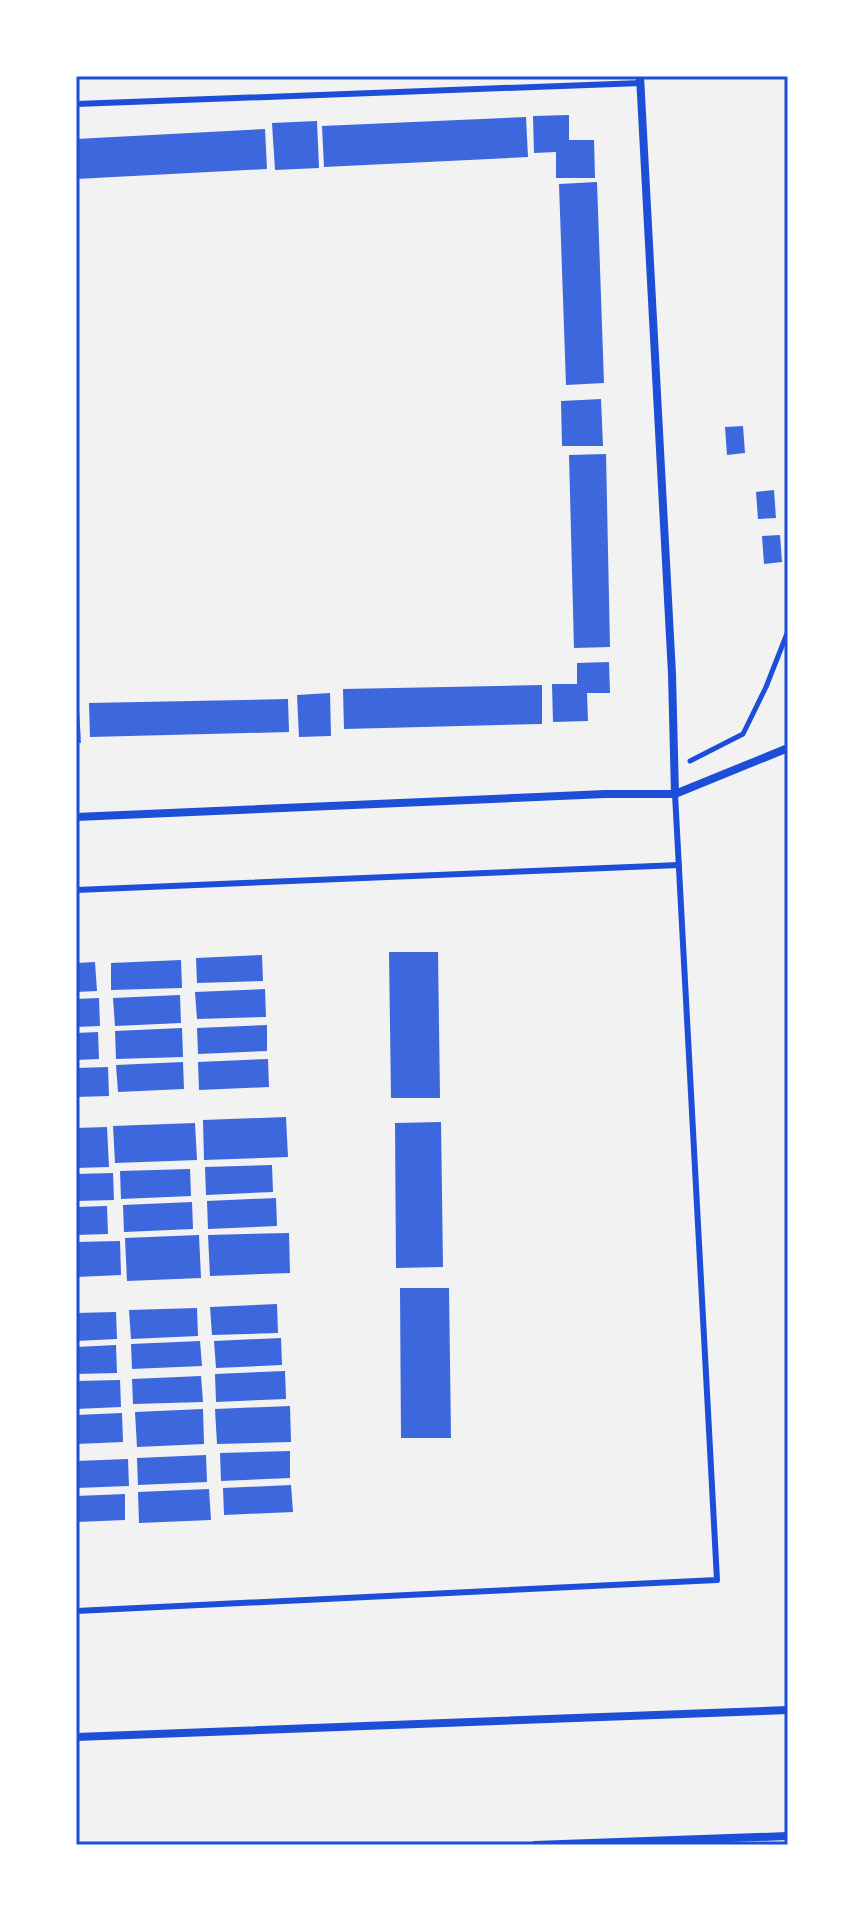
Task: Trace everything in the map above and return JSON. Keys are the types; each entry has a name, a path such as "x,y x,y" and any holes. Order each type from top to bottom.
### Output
{"street":[{"path":"640,80 672,674 675,794"},
{"path":"76,817 605,794 675,794 788,748"},
{"path":"76,1737 788,1710"},
{"path":"535,1845 788,1836"}],"lane":[{"path":"76,104 640,80"},
{"path":"76,1611 717,1580 675,794"},
{"path":"76,890 679,865"}],"path":[{"path":"675,769 743,734 788,631"}],"building":[{"path":"569,115 569,140 594,140 595,178 556,178 556,152 534,153 533,116"},
{"path":"526,117 528,157 324,167 322,126"},
{"path":"317,121 319,168 275,170 272,123"},
{"path":"265,129 267,169 76,179 76,139"},
{"path":"597,182 604,383 566,385 559,184"},
{"path":"601,399 603,446 562,446 561,401"},
{"path":"743,426 745,453 727,455 725,427"},
{"path":"606,454 610,647 574,648 569,455"},
{"path":"774,490 776,518 758,519 756,492"},
{"path":"780,535 782,562 764,564 762,536"},
{"path":"609,662 610,693 587,693 588,721 553,722 552,684 577,684 577,663"},
{"path":"542,685 542,724 344,729 343,689"},
{"path":"330,693 331,736 299,737 297,695"},
{"path":"288,699 289,732 90,737 89,703"},
{"path":"76,708 79,708 81,743 76,743"},
{"path":"389,952 438,952 440,1098 391,1098"},
{"path":"262,955 263,981 197,983 196,958"},
{"path":"181,960 182,988 111,990 111,963"},
{"path":"95,962 97,991 76,992 76,963"},
{"path":"265,989 266,1017 197,1019 195,992"},
{"path":"180,995 181,1023 115,1026 113,998"},
{"path":"99,998 100,1026 76,1027 76,999"},
{"path":"267,1025 267,1051 198,1054 197,1028"},
{"path":"182,1028 183,1057 116,1059 115,1031"},
{"path":"98,1032 99,1059 76,1060 76,1033"},
{"path":"268,1059 269,1087 199,1090 198,1062"},
{"path":"183,1062 184,1089 118,1092 116,1065"},
{"path":"108,1067 109,1096 76,1097 76,1068"},
{"path":"286,1117 288,1157 204,1160 203,1120"},
{"path":"441,1122 443,1267 396,1268 395,1123"},
{"path":"195,1123 197,1160 115,1163 113,1126"},
{"path":"107,1127 109,1167 76,1168 76,1128"},
{"path":"272,1165 273,1192 206,1195 205,1167"},
{"path":"190,1169 191,1196 121,1199 120,1171"},
{"path":"113,1173 114,1200 76,1201 76,1174"},
{"path":"276,1198 277,1226 208,1229 207,1201"},
{"path":"192,1202 193,1229 124,1232 123,1205"},
{"path":"107,1206 108,1234 76,1235 76,1207"},
{"path":"289,1233 290,1273 210,1276 208,1235"},
{"path":"199,1235 201,1278 127,1281 125,1238"},
{"path":"120,1241 121,1275 76,1277 76,1242"},
{"path":"400,1288 449,1288 451,1438 401,1438"},
{"path":"277,1304 278,1333 212,1335 210,1307"},
{"path":"197,1308 198,1336 131,1339 129,1310"},
{"path":"116,1312 117,1339 76,1341 76,1313"},
{"path":"281,1338 282,1365 216,1368 214,1341"},
{"path":"200,1341 202,1366 132,1369 131,1344"},
{"path":"116,1345 117,1373 76,1374 76,1347"},
{"path":"285,1371 286,1399 216,1402 215,1374"},
{"path":"201,1376 203,1402 133,1404 132,1379"},
{"path":"120,1380 121,1407 76,1409 76,1381"},
{"path":"290,1406 291,1442 217,1444 215,1409"},
{"path":"203,1409 204,1444 137,1447 135,1412"},
{"path":"122,1413 123,1442 76,1444 76,1415"},
{"path":"290,1451 290,1478 221,1481 220,1453"},
{"path":"206,1455 207,1482 138,1485 137,1458"},
{"path":"128,1459 129,1486 76,1488 76,1461"},
{"path":"291,1485 293,1512 224,1515 223,1488"},
{"path":"209,1489 211,1520 139,1523 138,1492"},
{"path":"125,1494 125,1520 76,1522 76,1496"}]}
